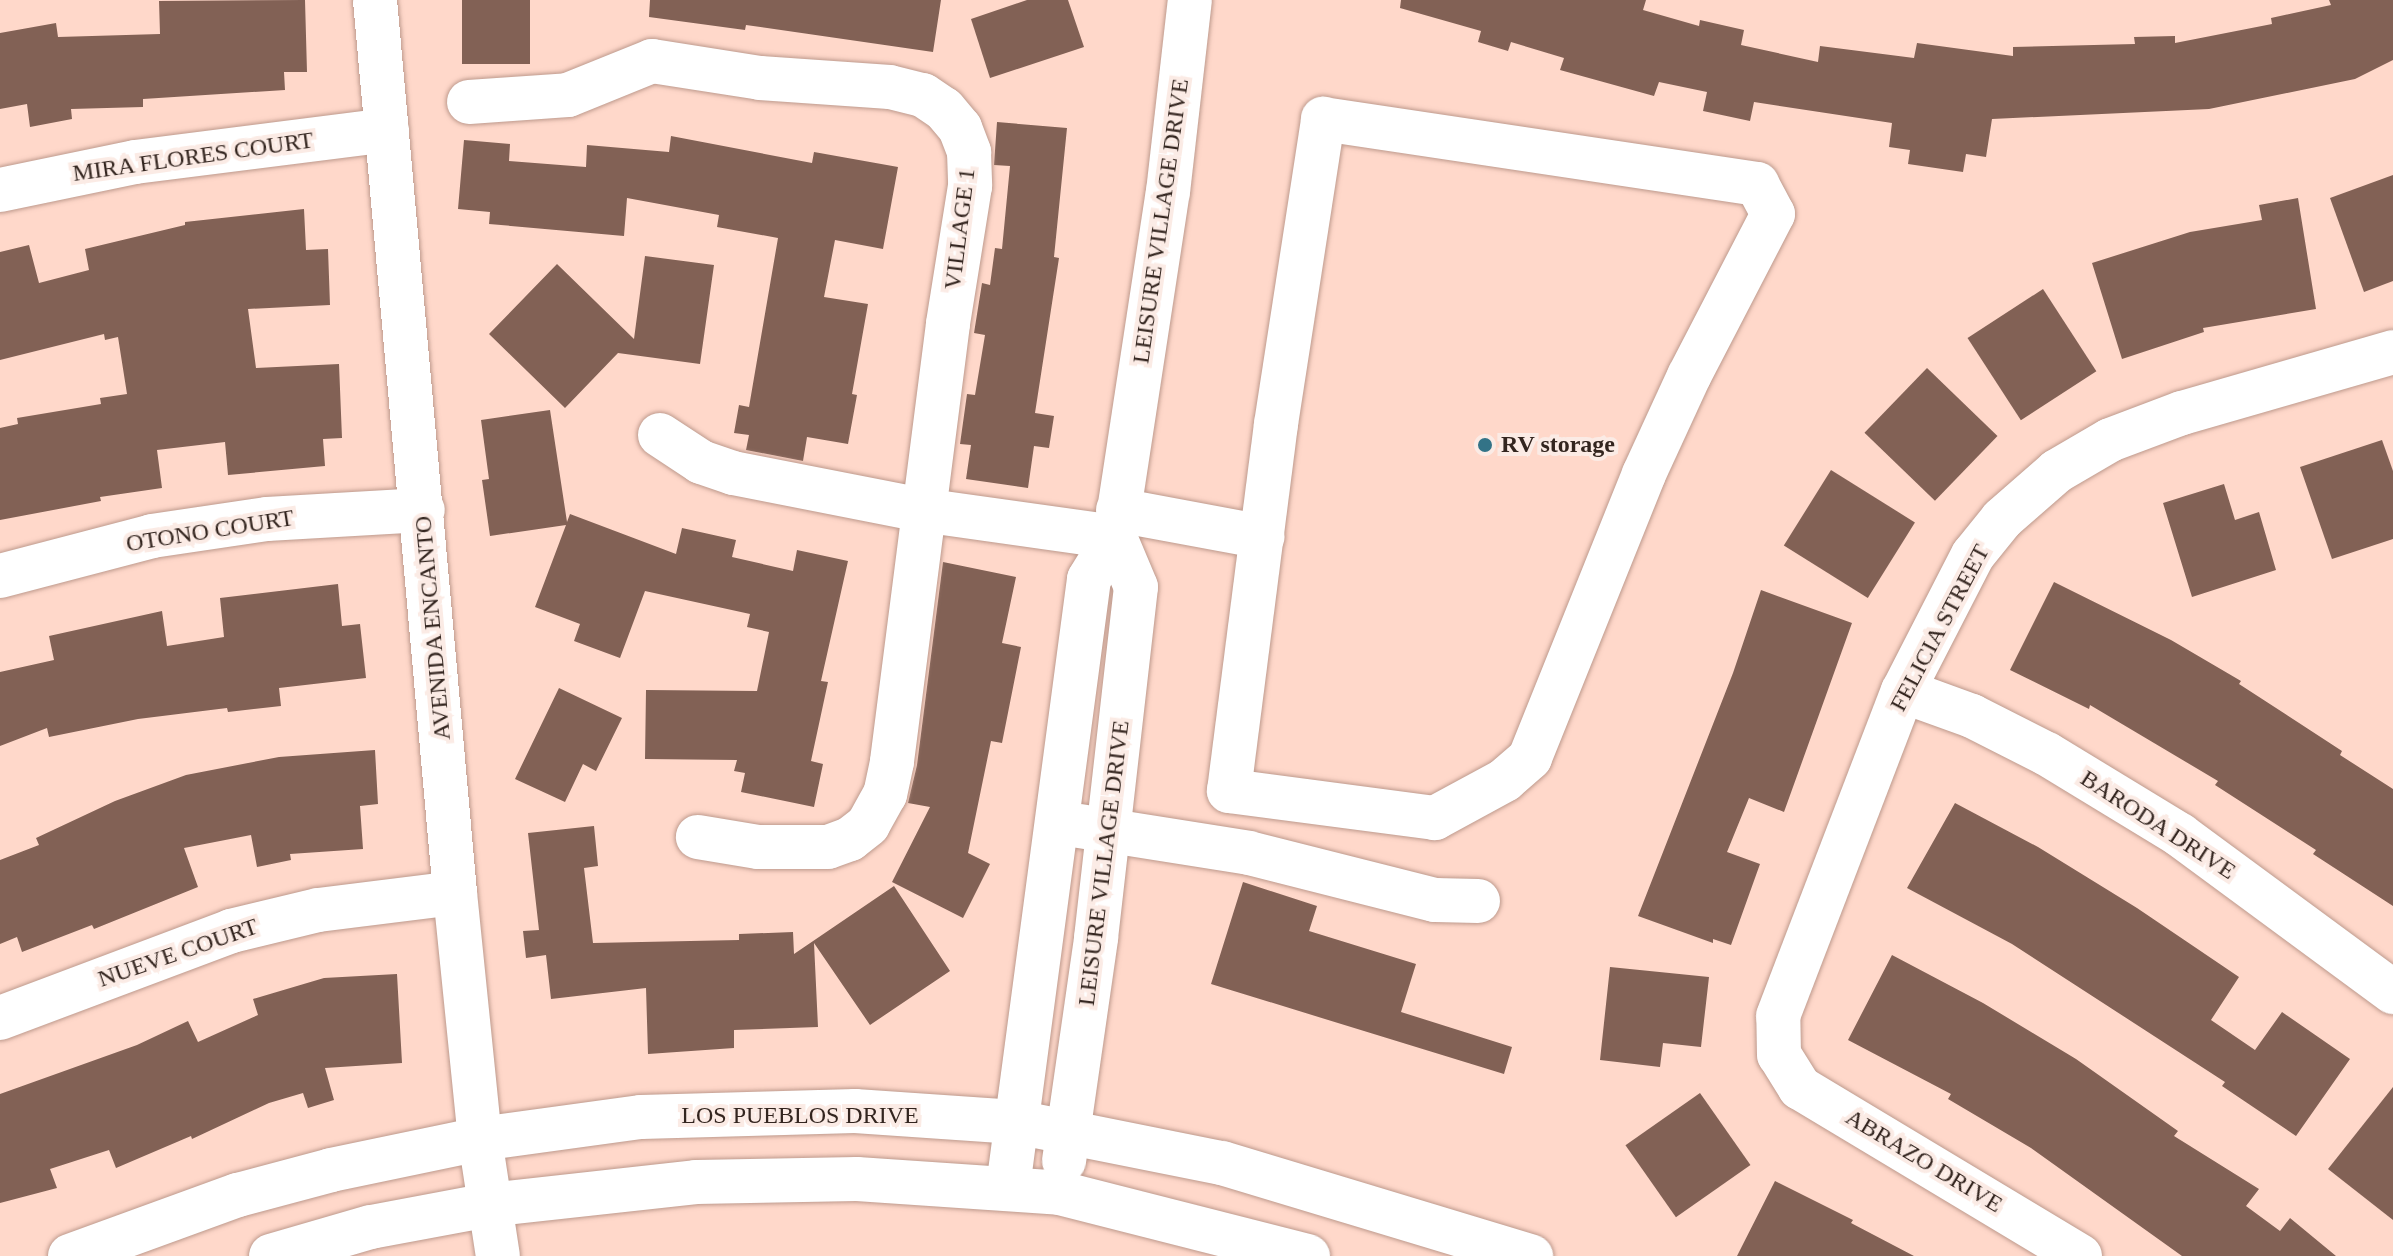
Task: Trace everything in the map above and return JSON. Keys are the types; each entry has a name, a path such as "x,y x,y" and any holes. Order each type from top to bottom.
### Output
{"street":[{"name":"AVENIDA ENCANTO","path":"375,0 455,893 480,1139 498,1256"},
{"name":"LEISURE VILLAGE DRIVE","path":"1008,1187 1089,579 1116,524 1168,192 1190,0"},
{"name":"VILLAGE 1","path":"469,102 568,95 652,61 760,78 890,87 923,95 944,109 960,128 969,152 970,186 922,510 892,762 876,813 850,839 828,847 758,847 698,837"},
{"path":"1323,119 1757,184 1773,214 1689,376 1644,474 1530,758 1505,780 1435,818 1229,791 1263,537 1323,119"},
{"name":"MIRA FLORES COURT","path":"0,190 135,162 387,130"},
{"name":"FELICIA STREET","path":"1779,1055 1778,1016 1903,691 1973,555 2002,519 2057,471 2110,440 2182,413 2393,352"},
{"path":"660,435 701,462 733,473 922,510 1263,537"},
{"name":"OTONO COURT","path":"0,576 152,536 267,519 423,510"},
{"name":"LEISURE VILLAGE DRIVE","path":"1060,1193 1096,938 1136,587 1116,524"},
{"name":"BARODA DRIVE","path":"1903,691 1972,716 2047,754 2180,835 2393,992"},
{"path":"1057,822 1249,853 1435,900 1478,901"},
{"name":"NUEVE COURT","path":"0,1018 231,931 318,910 455,893"},
{"path":"1043,928 1096,938"},
{"name":"ABRAZO DRIVE","path":"1779,1055 1800,1088 2078,1255"},
{"name":"LOS PUEBLOS DRIVE","path":"70,1256 238,1195 331,1170 480,1139 641,1117 855,1111 1016,1122 1222,1163 1531,1256"},
{"path":"271,1256 371,1227 488,1205 696,1182 857,1179 1008,1187 1060,1193 1308,1256"}],"building":[{"path":"305,0 307,72 284,72 285,90 143,99 143,107 71,109 72,119 30,127 27,104 0,109 0,33 56,23 58,37 160,34 159,1"},
{"path":"462,0 530,0 530,64 462,64"},
{"path":"650,0 941,0 933,52 746,25 745,30 649,17"},
{"path":"1027,0 1068,0 1084,47 990,78 971,19"},
{"path":"1401,0 1646,0 1643,10 1699,26 1700,20 1744,30 1741,45 1818,62 1820,46 1914,58 1917,43 2013,56 2013,47 2135,44 2134,37 2175,36 2175,43 2272,24 2271,18 2331,5 2329,0 2393,0 2393,60 2355,79 2209,109 1992,119 1986,157 1966,154 1963,172 1908,164 1910,150 1889,147 1892,123 1754,102 1750,121 1703,111 1707,92 1659,82 1654,96 1560,70 1564,58 1511,42 1508,51 1478,42 1481,31 1400,8"},
{"path":"997,122 1067,128 1054,257 1059,258 1035,413 1054,416 1049,448 1034,446 1028,488 966,479 971,445 960,444 967,394 975,395 985,335 974,333 982,283 990,285 995,248 1002,249 1010,166 994,165"},
{"path":"671,136 812,163 814,152 898,167 883,249 835,240 824,297 868,304 852,394 857,395 848,444 807,437 803,461 746,450 749,435 734,433 739,405 749,407 778,238 717,227 719,215 627,198 624,236 489,224 490,212 458,209 464,140 510,144 509,161 586,167 587,145 669,152"},
{"path":"2393,175 2393,281 2364,292 2330,198"},
{"path":"2298,198 2316,309 2203,328 2204,332 2122,359 2092,263 2190,232 2262,220 2259,205"},
{"path":"304,209 306,250 328,249 330,305 248,309 256,368 339,364 342,438 323,439 325,466 228,475 225,442 157,450 162,488 100,497 101,501 0,520 0,428 18,424 17,418 101,404 100,398 127,394 118,337 105,340 104,334 0,360 0,252 29,245 39,283 89,270 85,249 185,225 185,222"},
{"path":"645,256 714,265 700,364 618,353 565,408 489,334 557,264 634,339"},
{"path":"2043,289 2096,371 2021,420 1968,338"},
{"path":"1927,368 1997,436 1935,501 1864,433"},
{"path":"550,410 567,522 570,514 676,554 682,528 736,540 732,557 793,571 797,550 848,561 821,681 828,682 811,761 823,764 814,807 741,792 745,773 734,771 737,760 645,759 646,690 757,691 769,632 747,627 750,614 645,591 620,658 574,641 580,624 535,607 566,525 490,536 482,480 489,479 481,420"},
{"path":"2382,440 2393,471 2393,539 2332,559 2300,467"},
{"path":"1831,470 1915,522 1868,598 1784,545"},
{"path":"2224,484 2235,520 2259,512 2276,570 2192,597 2163,503"},
{"path":"943,562 1016,577 1002,643 1021,647 1002,743 991,741 968,853 990,864 963,918 892,882 930,807 908,803 917,765"},
{"path":"2054,582 2171,640 2241,681 2239,684 2342,751 2340,755 2393,789 2393,906 2313,854 2316,850 2215,785 2218,781 2090,705 2089,709 2010,670"},
{"path":"338,584 342,626 360,624 366,678 279,688 281,706 228,712 227,708 138,719 49,737 47,728 0,746 0,672 54,660 49,636 162,611 167,646 224,637 220,598"},
{"path":"1761,590 1852,623 1784,812 1749,798 1727,852 1760,864 1731,945 1713,939 1713,943 1638,916 1733,673"},
{"path":"559,688 622,718 596,771 583,764 565,802 515,779"},
{"path":"375,750 378,804 360,806 363,849 290,854 291,860 257,867 251,835 184,848 198,887 94,929 92,925 22,952 17,937 0,944 0,860 39,845 36,838 115,801 186,775 279,757"},
{"path":"1955,803 2038,847 2137,908 2239,977 2211,1020 2255,1050 2282,1012 2350,1059 2296,1136 2222,1086 2225,1082 2012,944 1907,888"},
{"path":"594,826 598,866 584,868 593,943 739,940 739,934 793,932 794,954 894,886 950,971 870,1025 814,943 818,1027 734,1030 734,1048 648,1054 646,988 551,999 546,955 526,958 523,931 539,930 528,833"},
{"path":"1243,882 1317,906 1309,931 1416,964 1401,1012 1512,1047 1504,1074 1211,984"},
{"path":"1892,955 1983,1003 2076,1059 2178,1131 2174,1136 2259,1189 2246,1206 2280,1231 2290,1218 2336,1256 2182,1256 2031,1148 1948,1099 1951,1094 1848,1040"},
{"path":"1610,967 1709,977 1701,1047 1663,1043 1660,1067 1600,1060"},
{"path":"397,974 402,1063 325,1068 334,1100 308,1108 303,1093 269,1103 192,1139 191,1136 116,1168 109,1150 50,1169 57,1188 0,1203 0,1094 137,1045 188,1021 198,1042 258,1015 253,999 324,978"},
{"path":"2393,1087 2393,1220 2328,1169"},
{"path":"1700,1093 1750,1165 1676,1217 1625,1145"},
{"path":"1775,1181 1853,1220 1851,1223 1914,1256 1737,1256"}],"place":[{"name":"RV storage","path":"1485,445"}]}
